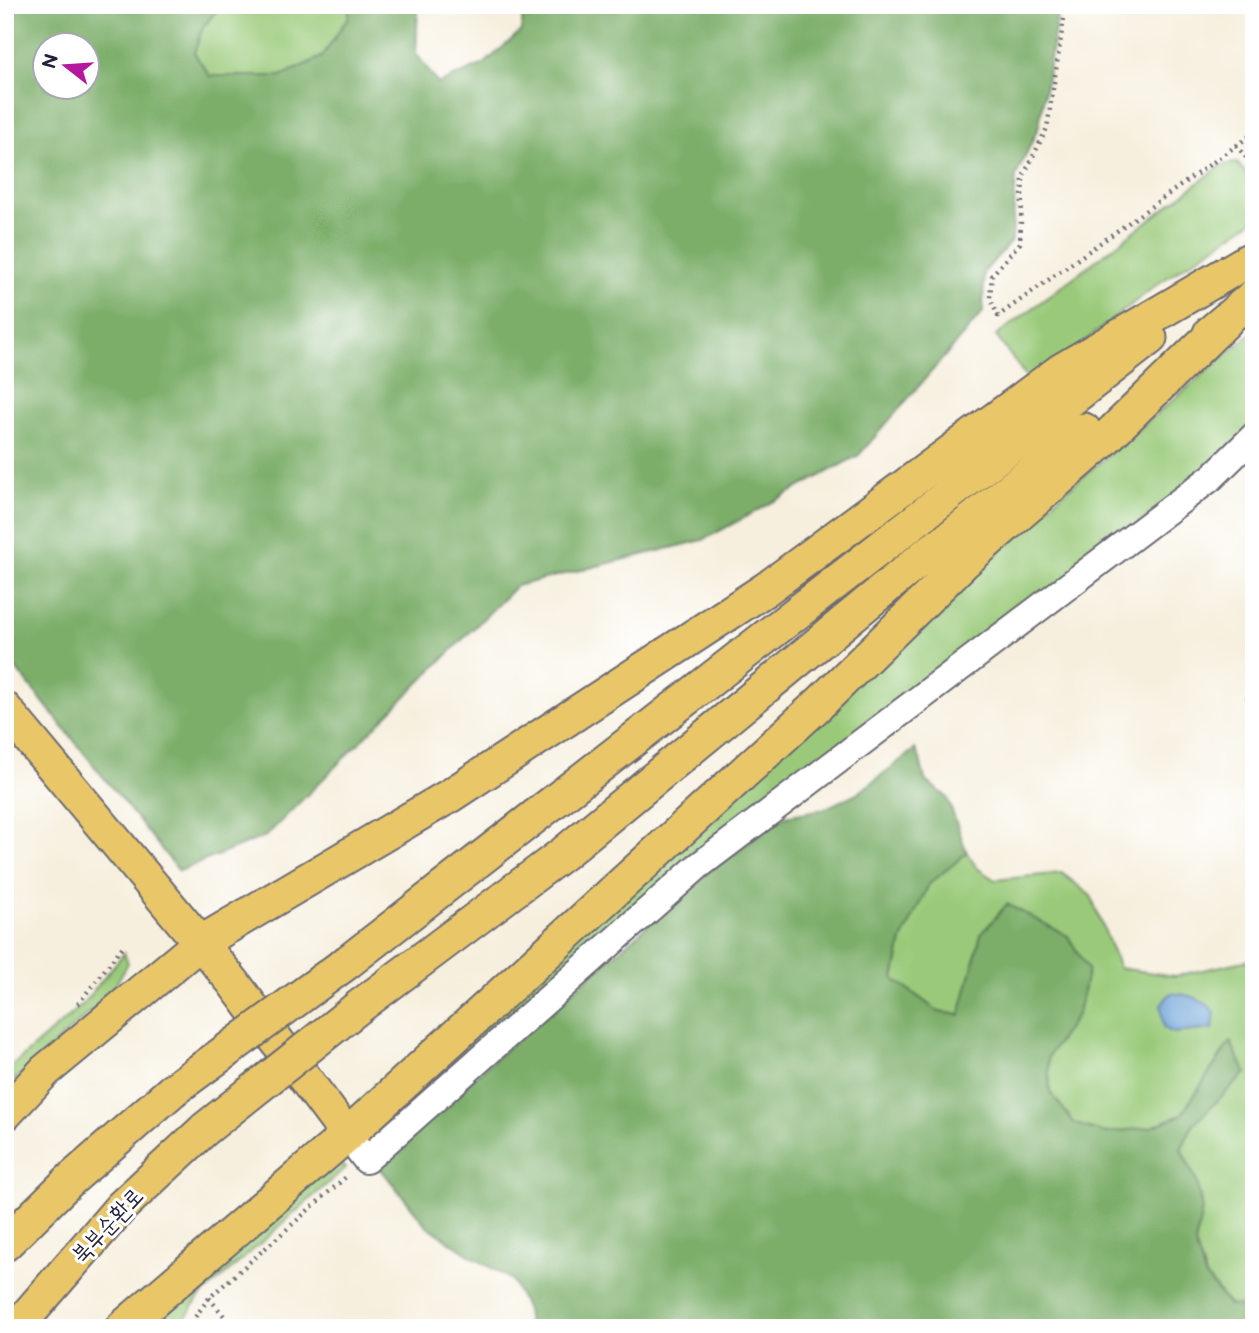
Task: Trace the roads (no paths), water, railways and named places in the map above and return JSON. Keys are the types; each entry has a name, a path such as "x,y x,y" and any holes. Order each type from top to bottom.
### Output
{"main road":[{"path":"5,1114 45,1071 200,943 486,772 766,589 1060,371 1251,258"},
{"path":"5,1244 68,1182 173,1090 349,961 610,760 754,644 937,505 1251,258"},
{"path":"122,1328 357,1148 964,562 1101,443 1254,296"},
{"name":"북부순환로","path":"16,1328 121,1207 205,1129 360,1006 564,853 928,553 1227,320"},
{"path":"5,709 233,982 357,1148"}],"street":[{"path":"357,1148 697,867 1201,485 1254,436"}],"water":[{"path":"1171,993 1195,998 1210,1007 1215,1012 1213,1029 1174,1033 1164,1028 1161,1004"}]}
